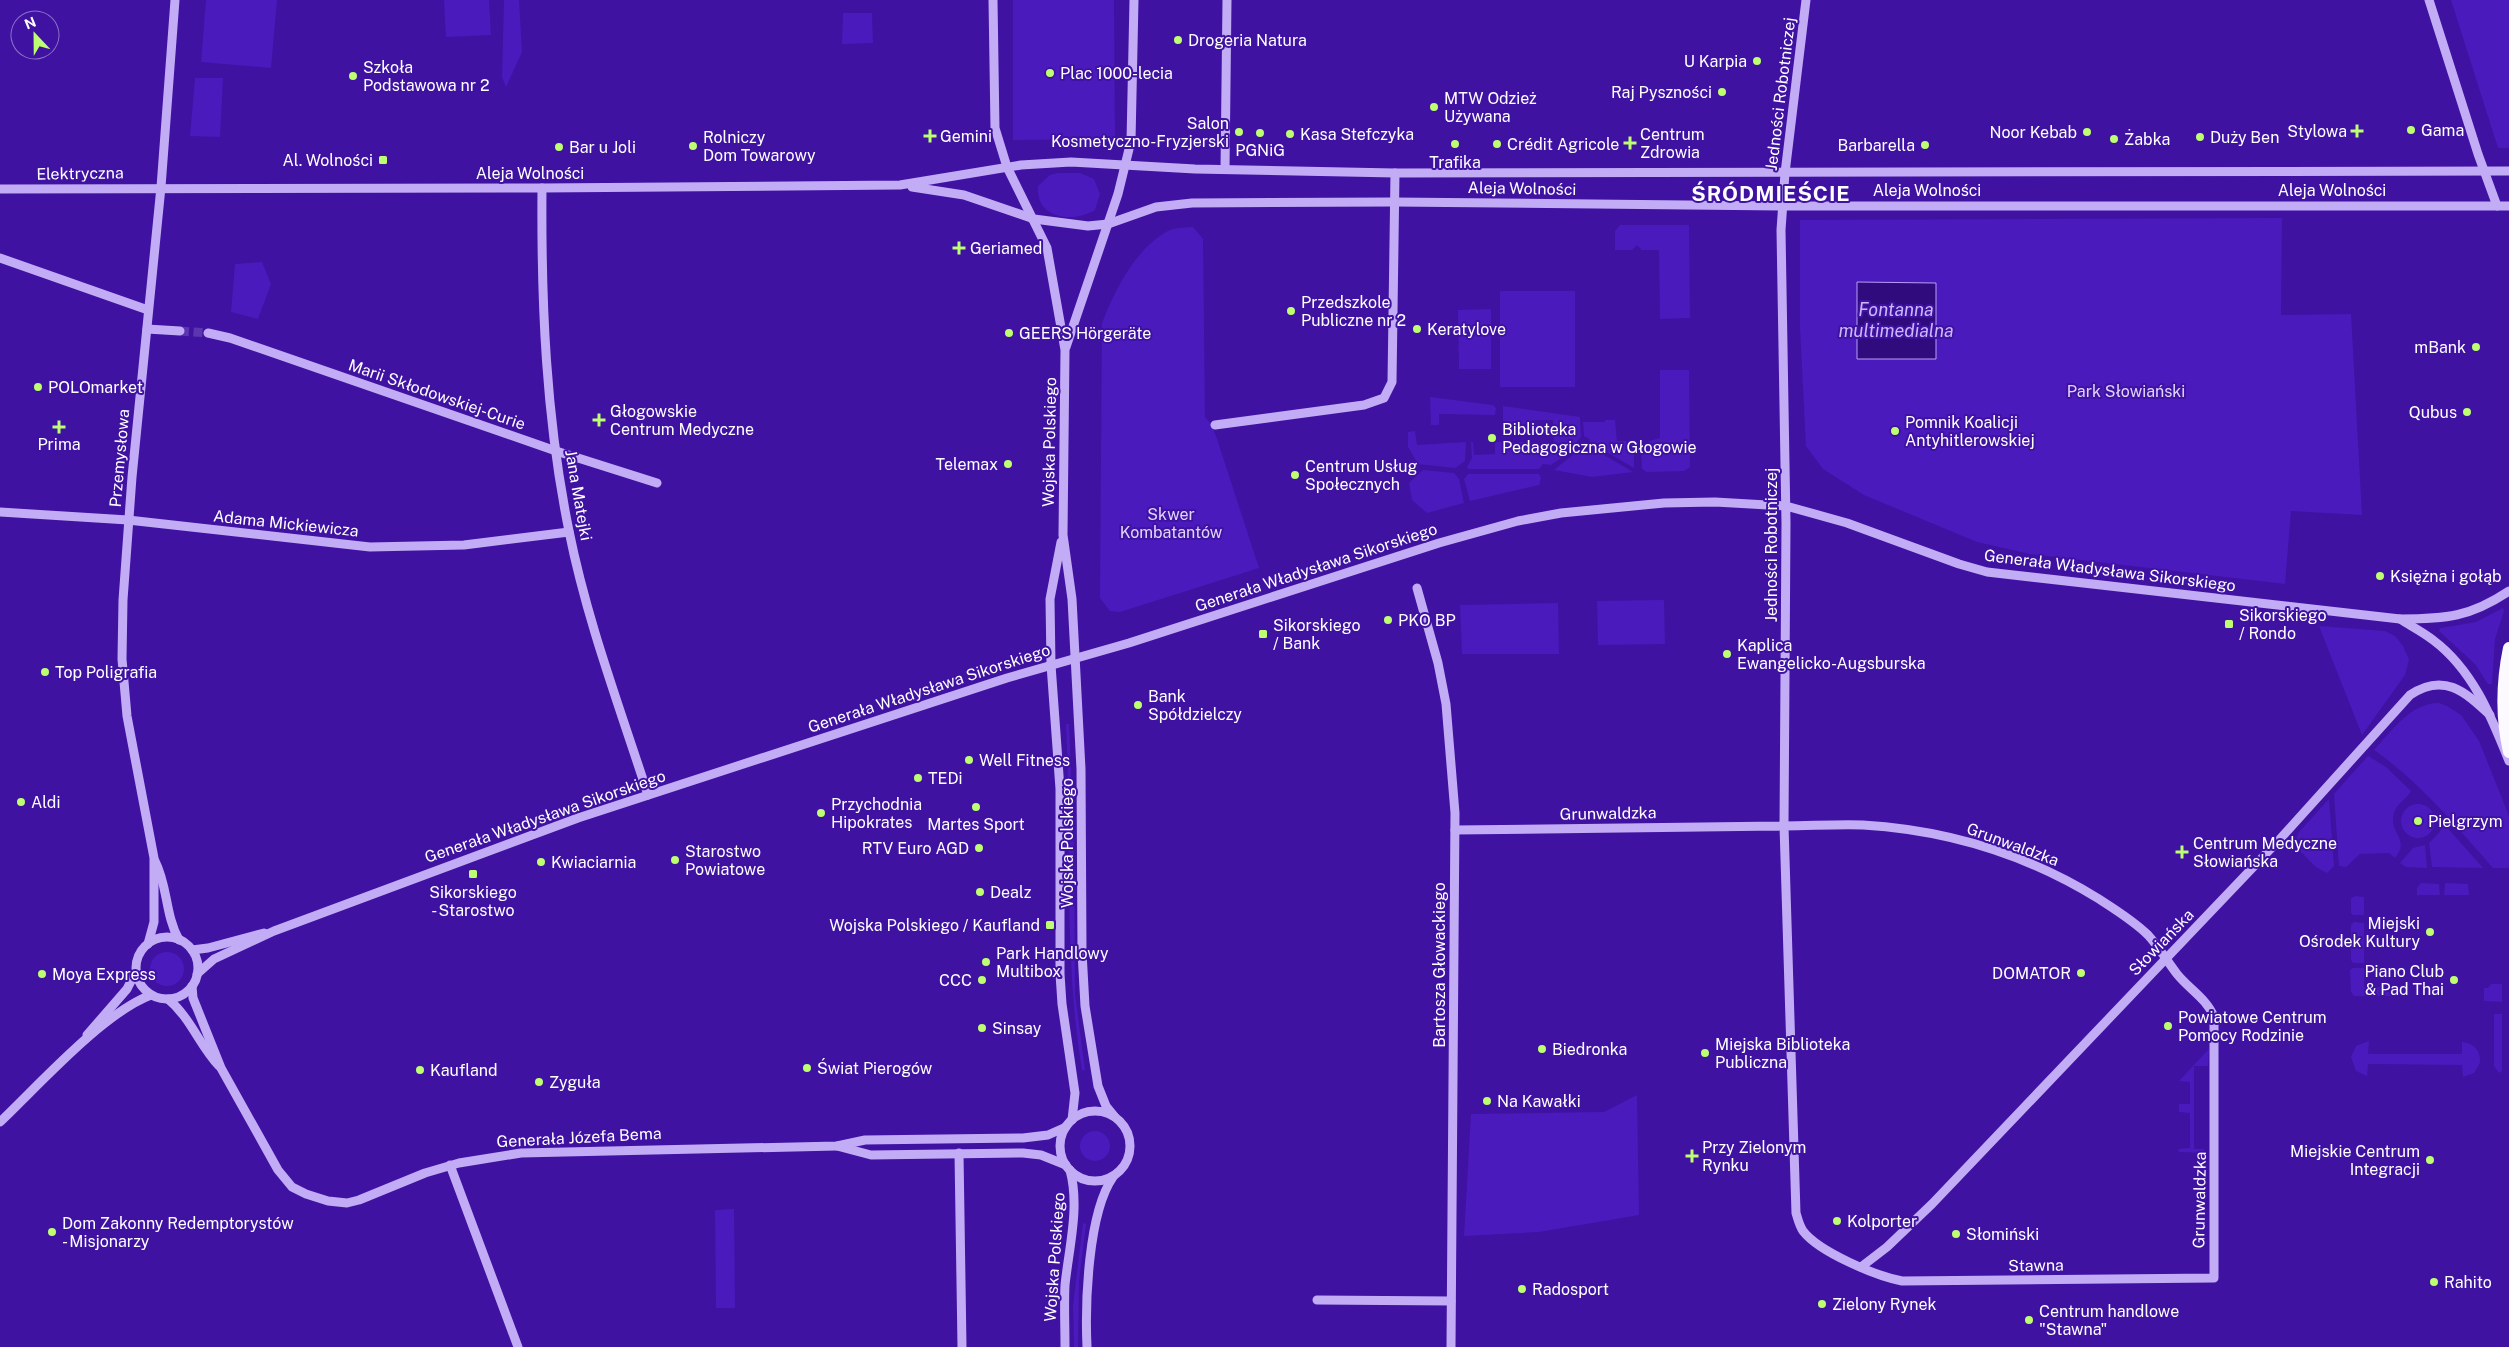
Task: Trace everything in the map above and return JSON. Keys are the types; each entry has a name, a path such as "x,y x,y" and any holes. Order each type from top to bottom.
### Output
{"main road":[{"path":"2509,648 2503,686 2503,710 2509,752"}],"street":[{"name":"Przemysłowa","path":"148,944 154,922 154,858 127,716 122,659 123,600 128,520 161,187 175,0"},
{"path":"993,0 995,128 1007,167"},
{"path":"1126,163 1133,132 1134,0"},
{"path":"1225,170 1227,0"},
{"name":"Jedności Robotniczej","path":"1806,0 1785,173 1783,206 1786,506 1784,826 1796,1213 1804,1232 1815,1242 1861,1267"},
{"path":"2429,0 2497,206"},
{"name":"Aleja Wolności","path":"161,187 542,188 900,185 1007,167 1071,162 1126,163 1225,170 1395,173 2509,171"},
{"name":"Wojska Polskiego","path":"1065,350 1108,224 1126,163"},
{"name":"Wojska Polskiego","path":"1007,167 1042,235 1050,260 1065,350 1063,535 1072,599 1081,770 1082,952 1085,1006 1098,1086 1106,1106 1115,1117"},
{"path":"1215,425 1364,405 1384,398 1392,382 1395,173"},
{"name":"Aleja Wolności","path":"900,185 964,195 1034,219 1071,226 1108,224 1142,211 1170,204 1394,202 1783,206 2509,206"},
{"name":"Elektryczna","path":"0,189 161,187"},
{"name":"Jana Matejki","path":"542,188 546,362 556,452 569,532 594,633 648,795"},
{"path":"0,258 148,310"},
{"path":"146,329 180,331"},
{"name":"Marii Skłodowskiej-Curie","path":"208,334 230,338 556,452 657,484"},
{"name":"Generała Władysława Sikorskiego","path":"197,974 214,960 274,931 546,830 648,795 1051,665 1439,543 1518,521 1561,513 1664,503 1735,503 1786,506 1847,523 1959,564 1988,572 2400,619 2437,619 2457,616 2490,603 2509,591"},
{"name":"Adama Mickiewicza","path":"0,512 128,520 370,547 464,545 525,540 569,532"},
{"name":"Wojska Polskiego","path":"1063,535 1050,599 1051,665 1060,789 1060,974 1062,1004 1075,1093 1069,1124"},
{"name":"Bartosza Głowackiego","path":"1417,588 1438,663 1446,704 1452,768 1454,830 1451,1347"},
{"name":"Generała Władysława Sikorskiego","path":"2400,619 2433,640 2469,677 2490,715 2509,761"},
{"name":"Słowiańska","path":"1861,1267 1887,1247 1932,1204 2280,839 2410,695 2420,689 2434,685 2446,685 2461,690 2490,715"},
{"name":"Grunwaldzka","path":"1454,830 1862,825 1907,829 1952,838 1996,850 2039,866 2098,898 2148,935 2178,975 2208,1005 2215,1024 2214,1278"},
{"name":"Przemysłowa","path":"154,858 163,879 172,925 179,940"},
{"name":"Generała Władysława Sikorskiego","path":"192,950 208,948 231,940 274,931"},
{"path":"80,1046 95,1024 127,989 136,971 138,956 148,944 163,937 179,940 192,950 196,957 197,974 192,986 181,996 168,999 151,995 141,985 136,971"},
{"name":"Generała Józefa Bema","path":"192,986 193,998 221,1068 278,1170 292,1187 328,1201 347,1203 371,1196 450,1165 492,1156 537,1152 837,1146 865,1140 1023,1138 1048,1135 1069,1124"},
{"path":"0,1122 80,1046 125,1009 151,995"},
{"name":"Generała Józefa Bema","path":"168,999 180,1010 210,1057 221,1068"},
{"path":"1087,1347 1088,1289 1097,1219 1103,1192 1113,1176 1126,1163 1130,1146 1125,1128 1115,1117 1105,1113 1091,1112 1069,1124 1061,1148 1068,1168 1080,1178 1094,1181 1113,1176"},
{"name":"Generała Józefa Bema","path":"837,1146 870,1156 959,1152 1028,1153 1040,1155 1068,1168"},
{"path":"959,1152 962,1347"},
{"path":"450,1165 518,1347"},
{"name":"Wojska Polskiego","path":"1064,1347 1065,1288 1074,1205 1074,1189 1068,1168"},
{"name":"Stawna","path":"1861,1267 1886,1278 1918,1282 2214,1278"},
{"path":"1316,1300 1451,1301"}],"green space":[{"path":"206,0 277,0 271,68 201,62"},
{"path":"444,0 489,0 491,35 446,37"},
{"path":"504,0 519,0 522,52 506,87 502,77"},
{"path":"1013,0 1114,0 1115,139 1013,140"},
{"path":"2451,0 2509,0 2509,148 2498,148"},
{"path":"843,13 872,13 873,43 842,44"},
{"path":"195,78 223,78 220,137 190,136"},
{"path":"1080,173 1094,179 1100,194 1095,210 1076,217 1066,217 1049,211 1042,205 1038,186 1050,175"},
{"name":"Park Słowiański","path":"2282,218 2281,315 2351,314 2362,515 2291,511 2285,584 2030,554 1977,542 1864,495 1823,469 1806,446 1800,328 1800,220"},
{"path":"1620,225 1689,225 1690,318 1660,319 1659,250 1642,250 1637,245 1632,250 1615,250 1615,231"},
{"name":"Skwer Kombatantów","path":"1193,227 1203,239 1205,417 1211,424 1217,439 1259,568 1120,612 1110,611 1100,598 1102,323 1127,272 1144,250 1169,230"},
{"path":"262,262 271,284 258,319 231,312 235,264"},
{"path":"1500,291 1575,291 1575,387 1500,387"},
{"path":"1491,309 1491,369 1459,369 1458,310"},
{"path":"1660,370 1689,370 1690,467 1684,471 1647,472 1642,469 1641,448 1645,448 1649,441 1660,438"},
{"path":"1430,397 1493,405 1496,408 1495,415 1439,414 1439,425 1431,425"},
{"path":"1503,406 1580,417 1581,437 1577,441 1577,447 1551,465 1543,464 1539,469 1468,469 1467,467 1472,458 1471,442 1473,442 1474,455 1495,454 1495,442 1531,442 1532,448 1554,448 1553,420 1532,420 1531,425 1503,422"},
{"path":"1605,420 1615,420 1617,441 1626,441 1630,448 1634,448 1634,468 1591,443 1584,436 1583,422 1605,422"},
{"path":"1415,431 1417,445 1466,442 1465,461 1455,468 1418,464 1408,447 1408,432"},
{"path":"1590,447 1633,472 1592,477 1554,470 1579,450 1584,452"},
{"path":"1423,470 1454,473 1459,479 1464,503 1427,513 1412,500 1409,483"},
{"path":"1468,474 1539,474 1541,478 1539,485 1470,501 1464,479"},
{"path":"1664,600 1665,644 1598,645 1597,601"},
{"path":"1558,603 1559,654 1462,654 1460,605"},
{"path":"2503,608 2504,611 2495,639 2492,684 2488,684 2475,664 2439,631 2440,628 2476,622"},
{"path":"2319,626 2385,631 2395,636 2403,646 2409,660 2405,675 2362,735"},
{"path":"2439,703 2461,715 2479,741 2509,816 2509,868 2493,868 2422,790 2374,750 2402,719 2410,713 2429,704"},
{"path":"1066,724 1069,724 1074,848 1075,994 1085,1070 1082,1070 1072,984"},
{"path":"2368,756 2386,767 2411,791 2394,813 2394,826 2401,845 2395,858 2389,853 2360,854 2346,867 2339,866 2334,794"},
{"path":"2329,799 2334,866 2327,873 2316,867 2298,849 2295,842 2299,832"},
{"path":"2418,804 2425,805 2430,809 2434,814 2434,828 2430,833 2425,837 2418,838 2411,837 2406,833 2402,828 2401,821 2402,814 2406,809 2411,805"},
{"path":"2444,824 2483,868 2432,867 2429,843 2439,833"},
{"path":"2425,845 2427,868 2406,867 2400,863 2413,848"},
{"path":"2421,883 2439,884 2440,895 2417,895 2417,888"},
{"path":"2445,883 2468,884 2469,895 2444,895"},
{"path":"2356,896 2364,897 2364,915 2353,915 2351,913 2351,898"},
{"path":"2354,922 2364,923 2364,963 2353,963 2351,960 2351,925"},
{"path":"167,952 174,953 179,957 183,962 183,976 179,981 174,985 167,986 160,985 155,981 151,976 150,969 151,962 155,957 160,953"},
{"path":"2353,968 2364,968 2364,987 2408,987 2407,996 2354,996 2351,992 2350,970"},
{"path":"2491,984 2502,984 2502,1002 2484,1001 2484,988 2488,988"},
{"path":"2494,1014 2502,1014 2502,1071 2499,1073 2494,1066"},
{"path":"2369,1041 2368,1054 2462,1054 2462,1042 2476,1048 2480,1063 2474,1073 2463,1077 2462,1065 2368,1064 2367,1076 2356,1071 2351,1057 2356,1046"},
{"path":"2209,1049 2208,1066 2194,1066 2194,1149 2204,1149 2204,1153 2179,1152 2178,1149 2190,1148 2190,1113 2179,1112 2179,1104 2190,1104 2190,1082 2179,1081"},
{"path":"1637,1095 1639,1215 1539,1232 1464,1236 1471,1114 1604,1112"},
{"path":"1095,1131 1106,1135 1110,1146 1106,1157 1095,1161 1084,1157 1080,1146 1084,1135"},
{"path":"734,1209 735,1308 716,1308 715,1210"},
{"path":"1083,1223 1086,1224 1079,1281 1078,1347 1074,1347 1073,1306"}],"water":[{"name":"Fontanna multimedialna","path":"1857,282 1936,283 1936,359 1857,359"}],"tunnel":[{"path":"180,331 208,333"}],"place":[{"name":"Drogeria Natura","path":"1178,40"},
{"name":"U Karpia","path":"1757,61"},
{"name":"Plac 1000-lecia","path":"1050,73"},
{"name":"Szkoła Podstawowa nr 2","path":"353,76"},
{"name":"Raj Pyszności","path":"1722,92"},
{"name":"MTW Odzież Używana","path":"1434,107"},
{"name":"Gama","path":"2411,130"},
{"name":"Stylowa","path":"2357,131"},
{"name":"Salon Kosmetyczno-Fryzjerski","path":"1239,132"},
{"name":"Noor Kebab","path":"2087,132"},
{"name":"PGNiG","path":"1260,133"},
{"name":"Kasa Stefczyka","path":"1290,134"},
{"name":"Gemini","path":"930,136"},
{"name":"Duży Ben","path":"2200,137"},
{"name":"Żabka","path":"2114,139"},
{"name":"Centrum Zdrowia","path":"1630,143"},
{"name":"Trafika","path":"1455,144"},
{"name":"Crédit Agricole","path":"1497,144"},
{"name":"Barbarella","path":"1925,145"},
{"name":"Rolniczy Dom Towarowy","path":"693,146"},
{"name":"Bar u Joli","path":"559,147"},
{"name":"Al. Wolności","path":"383,160"},
{"name":"Geriamed","path":"959,248"},
{"name":"Przedszkole Publiczne nr 2","path":"1291,311"},
{"name":"Keratylove","path":"1417,329"},
{"name":"GEERS Hörgeräte","path":"1009,333"},
{"name":"mBank","path":"2476,347"},
{"name":"POLOmarket","path":"38,387"},
{"name":"Qubus","path":"2467,412"},
{"name":"Głogowskie Centrum Medyczne","path":"599,420"},
{"name":"Prima","path":"59,427"},
{"name":"Pomnik Koalicji Antyhitlerowskiej","path":"1895,431"},
{"name":"Biblioteka Pedagogiczna w Głogowie","path":"1492,438"},
{"name":"Telemax","path":"1008,464"},
{"name":"Centrum Usług Społecznych","path":"1295,475"},
{"name":"Księżna i gołąb","path":"2380,576"},
{"name":"PKO BP","path":"1388,620"},
{"name":"Sikorskiego / Rondo","path":"2229,624"},
{"name":"Sikorskiego / Bank","path":"1263,634"},
{"name":"Kaplica Ewangelicko-Augsburska","path":"1727,654"},
{"name":"Top Poligrafia","path":"45,672"},
{"name":"Bank Spółdzielczy","path":"1138,705"},
{"name":"Well Fitness","path":"969,760"},
{"name":"TEDi","path":"918,778"},
{"name":"Aldi","path":"21,802"},
{"name":"Martes Sport","path":"976,807"},
{"name":"Przychodnia Hipokrates","path":"821,813"},
{"name":"Pielgrzym","path":"2418,821"},
{"name":"RTV Euro AGD","path":"979,848"},
{"name":"Centrum Medyczne Słowiańska","path":"2182,852"},
{"name":"Starostwo Powiatowe","path":"675,860"},
{"name":"Kwiaciarnia","path":"541,862"},
{"name":"Sikorskiego - Starostwo","path":"473,874"},
{"name":"Dealz","path":"980,892"},
{"name":"Wojska Polskiego / Kaufland","path":"1050,925"},
{"name":"Miejski Ośrodek Kultury","path":"2430,932"},
{"name":"Park Handlowy Multibox","path":"986,962"},
{"name":"DOMATOR","path":"2081,973"},
{"name":"Moya Express","path":"42,974"},
{"name":"CCC","path":"982,980"},
{"name":"Piano Club & Pad Thai","path":"2454,980"},
{"name":"Powiatowe Centrum Pomocy Rodzinie","path":"2168,1026"},
{"name":"Sinsay","path":"982,1028"},
{"name":"Biedronka","path":"1542,1049"},
{"name":"Miejska Biblioteka Publiczna","path":"1705,1053"},
{"name":"Świat Pierogów","path":"807,1068"},
{"name":"Kaufland","path":"420,1070"},
{"name":"Zyguła","path":"539,1082"},
{"name":"Na Kawałki","path":"1487,1101"},
{"name":"Przy Zielonym Rynku","path":"1692,1156"},
{"name":"Miejskie Centrum Integracji","path":"2430,1160"},
{"name":"Kolporter","path":"1837,1221"},
{"name":"Dom Zakonny Redemptorystów - Misjonarzy","path":"52,1232"},
{"name":"Słomiński","path":"1956,1234"},
{"name":"Rahito","path":"2434,1282"},
{"name":"Radosport","path":"1522,1289"},
{"name":"Zielony Rynek","path":"1822,1304"},
{"name":"Centrum handlowe \"Stawna\"","path":"2029,1320"}],"district":[{"name":"ŚRÓDMIEŚCIE","path":"1771,194"}]}
